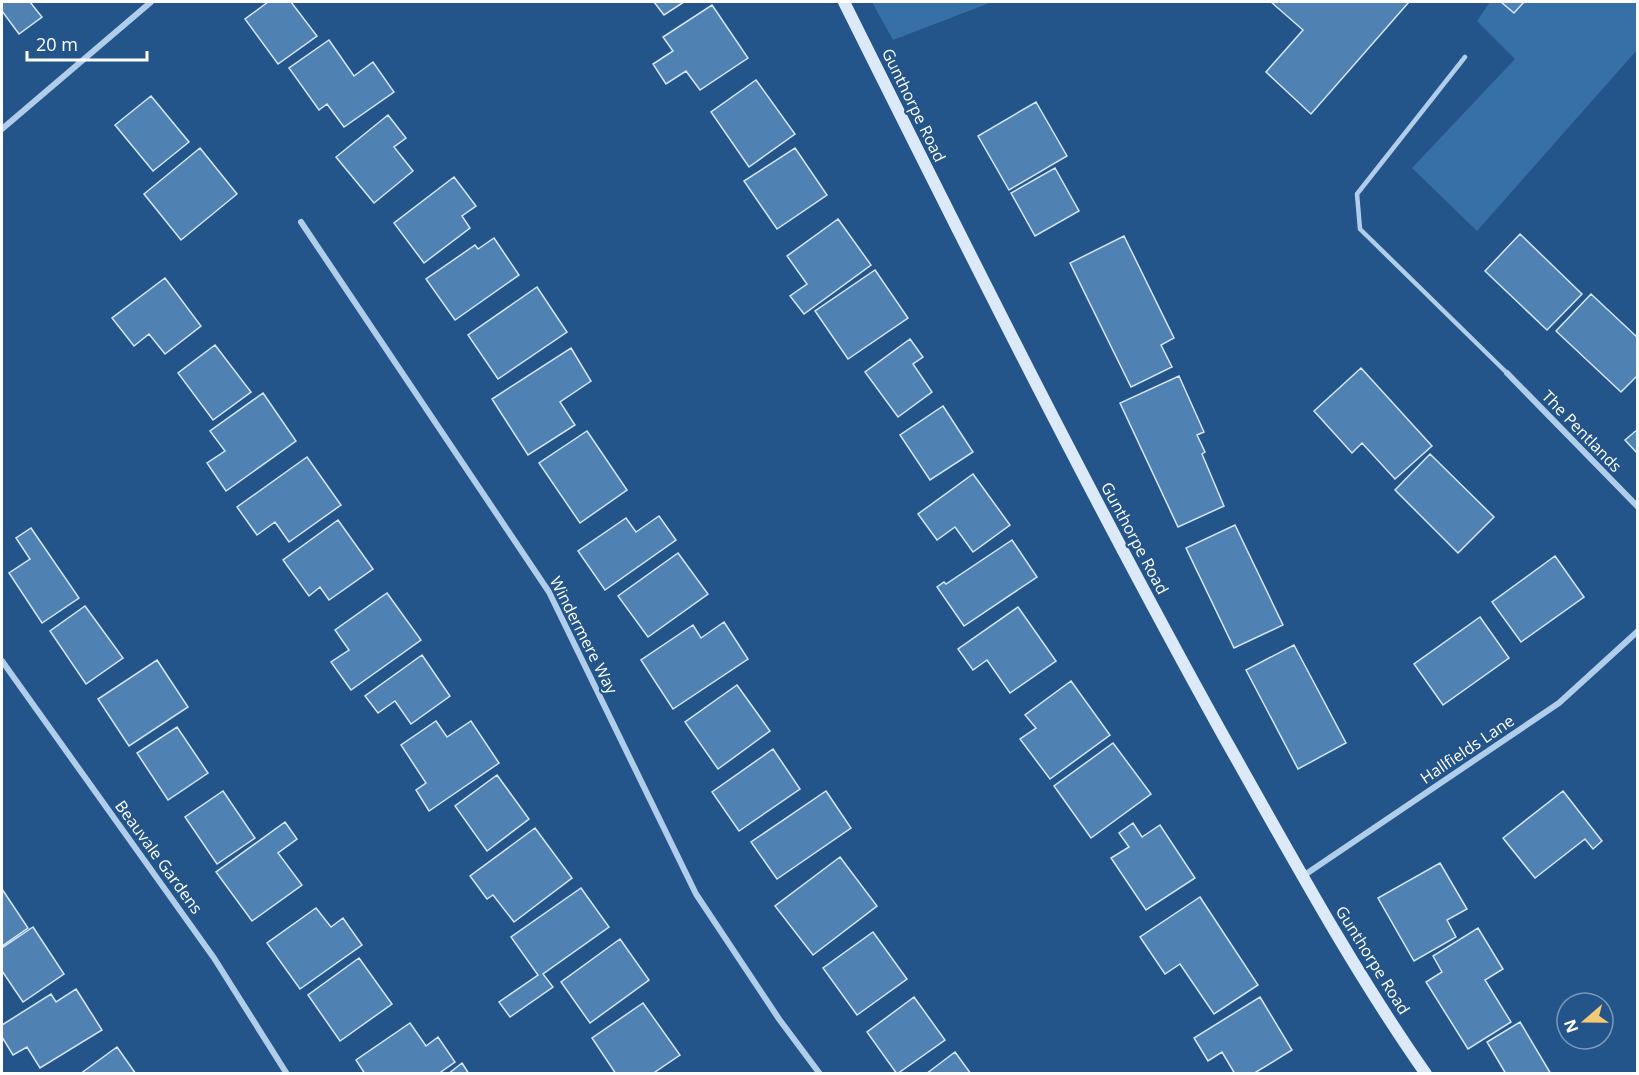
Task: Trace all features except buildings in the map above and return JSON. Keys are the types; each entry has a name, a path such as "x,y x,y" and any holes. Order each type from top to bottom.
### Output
{"street":[{"path":"2,129 151,2"},
{"name":"Gunthorpe Road","path":"844,2 1017,349 1149,601 1303,876 1426,1074"},
{"name":"Windermere Way","path":"300,222 549,592 696,894 779,1018 820,1074"},
{"name":"The Pentlands","path":"1507,373 1638,507"},
{"name":"Hallfields Lane","path":"1303,876 1559,703 1638,631"},
{"name":"Beauvale Gardens","path":"2,661 214,958 287,1074"}],"lane":[{"path":"1465,57 1357,194 1360,230 1507,373"}],"shaded area":[{"path":"872,2 992,2 893,40"},
{"path":"1490,2 1501,2 1514,13 1524,2 1637,2 1637,50 1477,231 1412,168 1515,59 1477,21"}]}
